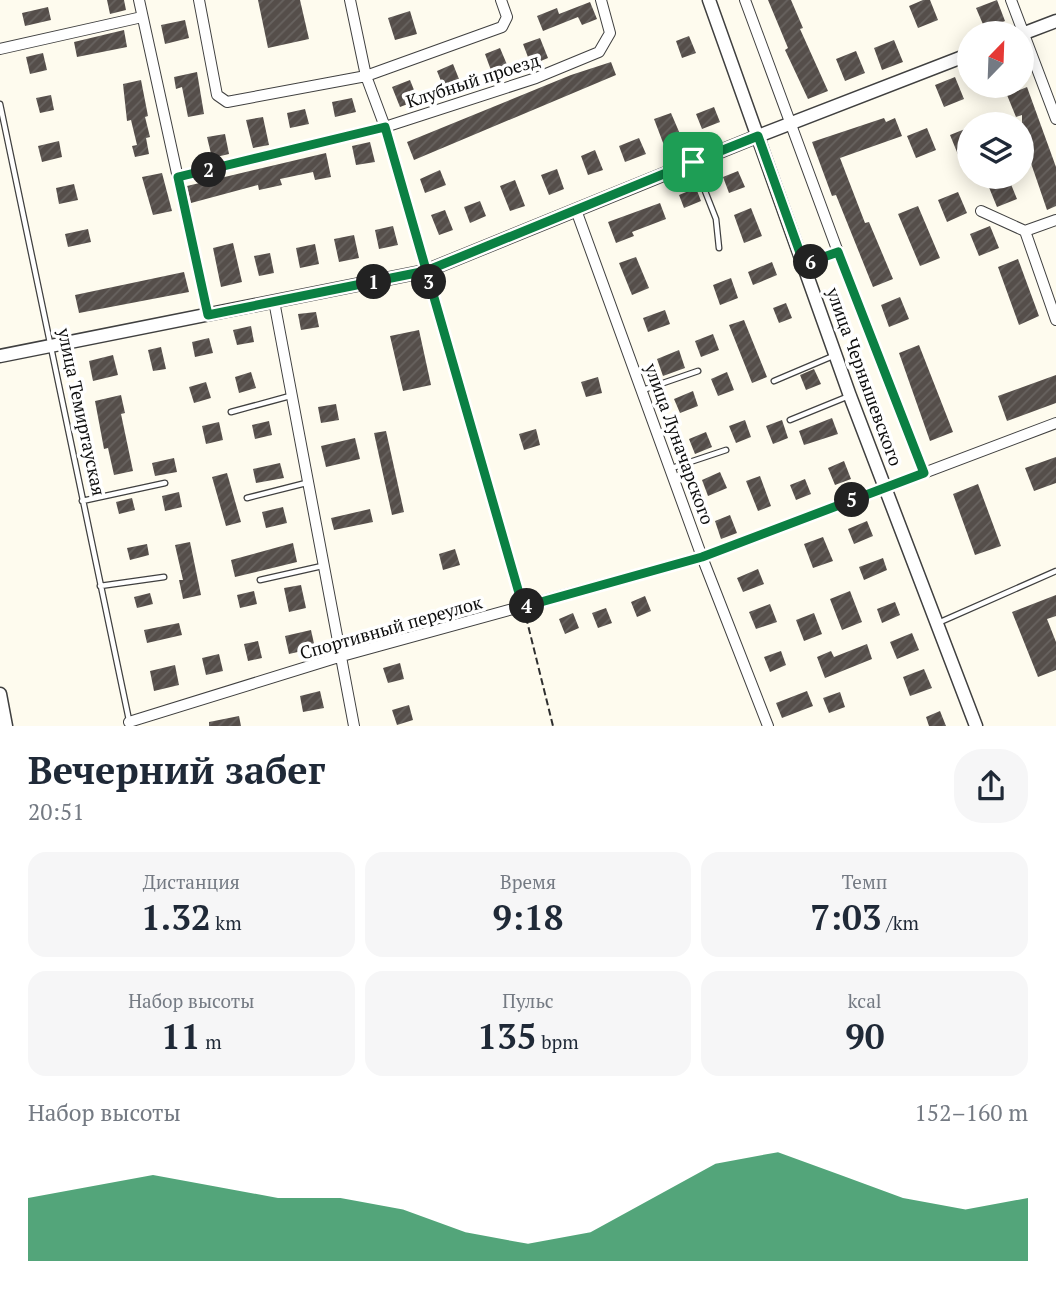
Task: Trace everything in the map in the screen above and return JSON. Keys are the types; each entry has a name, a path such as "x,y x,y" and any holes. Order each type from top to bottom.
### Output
{"street":[{"path":"139,0 208,315"},
{"path":"199,0 217,95 227,102 366,76 502,27 507,17 501,0"},
{"path":"350,0 366,76 385,127 476,444"},
{"name":"Клубный проезд","path":"178,177 385,127 536,78 599,52 610,33 601,0"},
{"name":"улица Чернышевского","path":"709,0 838,355 850,396 976,726"},
{"path":"745,0 838,252 924,473"},
{"path":"1011,0 1019,21"},
{"path":"0,49 142,17"},
{"path":"1034,29 1056,20"},
{"path":"0,356 426,271 758,136 957,59"},
{"path":"1034,62 1056,119"},
{"name":"улица Луначарского","path":"576,211 672,468 702,557 768,726"},
{"path":"981,211 1025,231 1056,219"},
{"path":"1025,231 1056,320"},
{"path":"804,264 838,252"},
{"path":"274,301 306,483 326,565 354,726"},
{"name":"Спортивный переулок","path":"130,724 342,656 702,557 1056,424"},
{"path":"0,694 6,726"}],"lane":[{"name":"улица Темиртауская","path":"0,104 130,724"},
{"path":"693,162 716,219 719,248"},
{"path":"774,381 838,355"},
{"path":"643,390 698,370"},
{"path":"231,412 291,396"},
{"path":"790,420 850,396"},
{"path":"672,468 726,450"},
{"path":"82,501 165,483"},
{"path":"247,498 306,483"},
{"path":"260,580 326,565"},
{"path":"937,623 1056,571"},
{"path":"100,586 164,577"}],"path":[{"path":"476,444 523,607 553,726"}],"building":[{"path":"107,0 124,0 126,10 110,14"},
{"path":"258,0 300,0 309,39 268,48"},
{"path":"768,0 791,0 803,28 800,29 828,91 808,99 785,50 788,48"},
{"path":"930,0 938,20 918,28 909,6"},
{"path":"997,0 1005,21 982,21 976,8"},
{"path":"590,2 597,19 582,25 578,17 543,31 537,16 557,8 559,14"},
{"path":"48,7 51,20 25,26 22,13"},
{"path":"410,11 417,34 395,40 388,18"},
{"path":"185,20 189,38 165,44 161,25"},
{"path":"124,30 127,47 77,57 74,42"},
{"path":"689,36 696,53 682,58 676,41"},
{"path":"540,38 548,58 531,65 523,44"},
{"path":"894,40 903,62 882,70 874,48"},
{"path":"500,48 508,67 492,73 485,54"},
{"path":"856,51 865,73 845,81 836,59"},
{"path":"43,53 47,70 30,74 26,57"},
{"path":"611,62 616,75 414,160 407,142 571,75"},
{"path":"453,64 459,79 443,86 437,71"},
{"path":"197,72 204,114 188,117 182,87 176,89 174,77"},
{"path":"955,77 957,98 964,99 944,107 935,85"},
{"path":"141,80 148,116 145,117 150,137 146,138 149,154 135,157 132,146 137,145 131,120 127,121 123,84"},
{"path":"410,80 418,100 400,107 392,87"},
{"path":"51,95 54,110 40,113 36,98"},
{"path":"352,98 356,112 335,117 332,102"},
{"path":"1008,98 1031,98 1056,167 1056,206 1047,210 1034,172 1034,112 1014,112"},
{"path":"714,107 720,122 702,129 696,114"},
{"path":"305,109 309,124 290,128 287,113"},
{"path":"671,113 683,141 665,148 654,119"},
{"path":"263,117 269,145 253,148 246,120"},
{"path":"884,118 886,122 895,118 902,136 840,158 865,223 869,222 893,279 873,287 836,195 832,196 812,142"},
{"path":"927,128 936,150 916,158 907,136"},
{"path":"957,132 957,152 950,135"},
{"path":"225,134 229,154 212,158 207,137"},
{"path":"639,138 646,154 625,162 619,146"},
{"path":"59,141 62,157 42,162 38,146"},
{"path":"370,142 375,162 356,165 352,146"},
{"path":"595,150 603,170 588,175 581,156"},
{"path":"326,153 331,177 315,180 313,172 280,179 282,185 259,190 258,185 191,203 187,186"},
{"path":"557,169 564,189 549,195 541,175"},
{"path":"440,170 446,185 425,193 420,179"},
{"path":"738,171 745,187 729,193 723,177"},
{"path":"162,173 172,211 153,215 142,177"},
{"path":"515,180 525,206 510,211 500,186"},
{"path":"74,184 78,200 59,204 56,188"},
{"path":"696,188 701,201 684,208 679,195"},
{"path":"990,189 1013,189 1017,199 997,207"},
{"path":"958,192 967,213 947,222 938,200"},
{"path":"480,201 486,216 470,223 464,207"},
{"path":"660,203 666,219 632,232 634,236 616,243 608,222"},
{"path":"918,206 940,258 920,266 898,214"},
{"path":"751,208 762,236 744,243 734,215"},
{"path":"445,210 453,230 439,235 431,215"},
{"path":"393,226 398,245 379,249 375,230"},
{"path":"990,226 999,248 979,256 970,234"},
{"path":"88,229 91,242 68,247 65,234"},
{"path":"354,235 359,258 339,262 334,239"},
{"path":"233,243 242,282 221,287 213,248"},
{"path":"315,244 319,264 300,268 296,248"},
{"path":"270,253 274,273 259,276 254,256"},
{"path":"636,257 649,288 632,295 619,263"},
{"path":"1018,259 1039,316 1019,325 998,267"},
{"path":"772,262 777,275 753,285 748,272"},
{"path":"184,272 189,292 79,313 75,295"},
{"path":"731,278 738,298 720,305 713,285"},
{"path":"900,297 909,319 889,327 881,305"},
{"path":"786,303 792,318 779,323 773,308"},
{"path":"665,310 670,324 648,332 643,318"},
{"path":"316,312 319,327 301,330 298,314"},
{"path":"744,320 767,377 752,383 729,325"},
{"path":"251,326 254,342 237,345 233,330"},
{"path":"419,330 431,385 403,391 390,336"},
{"path":"713,334 719,350 701,357 695,341"},
{"path":"209,338 213,353 195,357 192,342"},
{"path":"919,345 953,432 930,441 899,353"},
{"path":"161,347 166,369 153,371 148,350"},
{"path":"679,350 685,368 663,376 657,359"},
{"path":"113,355 118,375 93,381 89,361"},
{"path":"814,369 821,384 806,390 800,375"},
{"path":"251,372 256,388 239,393 235,377"},
{"path":"727,372 734,390 718,396 711,379"},
{"path":"1056,375 1056,403 1007,421 998,396"},
{"path":"598,377 602,393 586,397 581,382"},
{"path":"206,382 211,398 194,403 189,387"},
{"path":"693,391 698,406 680,413 674,399"},
{"path":"121,395 125,413 121,414 133,471 114,475 108,448 104,449 95,401"},
{"path":"336,404 339,420 321,423 318,407"},
{"path":"832,418 838,434 804,445 799,431"},
{"path":"745,420 751,437 736,443 729,426"},
{"path":"782,420 788,438 773,444 766,426"},
{"path":"269,421 272,435 255,439 252,425"},
{"path":"219,422 223,440 206,444 202,426"},
{"path":"536,429 540,445 524,450 519,434"},
{"path":"386,431 404,512 392,515 374,433"},
{"path":"706,432 712,447 695,454 689,439"},
{"path":"355,438 360,459 326,467 321,446"},
{"path":"1056,457 1056,483 1034,491 1025,468"},
{"path":"174,458 177,472 155,476 152,463"},
{"path":"844,461 851,479 835,485 828,468"},
{"path":"280,463 284,478 256,483 253,469"},
{"path":"720,472 727,488 708,496 702,480"},
{"path":"227,473 241,522 226,526 212,477"},
{"path":"760,476 771,506 758,511 746,481"},
{"path":"805,479 811,494 796,500 790,485"},
{"path":"978,484 1001,546 975,555 953,494"},
{"path":"179,492 182,507 165,511 162,496"},
{"path":"132,498 135,510 119,514 116,502"},
{"path":"283,507 287,523 266,528 262,512"},
{"path":"370,509 373,522 334,530 331,518"},
{"path":"730,515 737,533 721,539 715,521"},
{"path":"867,521 873,536 854,544 848,529"},
{"path":"823,537 833,561 813,568 804,544"},
{"path":"190,542 201,595 183,599 179,580 183,580 175,545"},
{"path":"293,543 297,562 235,577 231,560"},
{"path":"147,544 149,555 130,560 127,548"},
{"path":"455,549 460,565 443,570 439,554"},
{"path":"883,558 887,570 864,580 859,567"},
{"path":"758,569 764,584 743,592 737,578"},
{"path":"301,585 306,608 289,612 284,588"},
{"path":"254,591 257,604 240,608 237,595"},
{"path":"850,591 862,622 842,630 830,599"},
{"path":"150,593 153,604 137,608 134,597"},
{"path":"1056,595 1056,616 1047,619 1056,642 1056,670 1038,677 1012,612"},
{"path":"645,596 651,611 637,617 631,602"},
{"path":"895,602 900,615 882,623 877,609"},
{"path":"770,604 777,622 756,629 749,612"},
{"path":"606,608 612,623 598,628 592,613"},
{"path":"573,613 579,628 565,634 559,619"},
{"path":"814,613 822,634 804,641 796,620"},
{"path":"179,623 182,635 147,643 144,630"},
{"path":"311,630 315,648 289,654 285,636"},
{"path":"912,633 919,650 897,659 890,642"},
{"path":"258,641 262,658 248,661 244,644"},
{"path":"867,644 872,659 825,678 817,657 831,651 834,657"},
{"path":"781,651 786,665 770,672 764,657"},
{"path":"219,654 223,671 206,675 202,658"},
{"path":"400,663 404,679 388,683 383,668"},
{"path":"175,665 179,685 154,691 150,671"},
{"path":"924,669 932,688 910,696 903,677"},
{"path":"320,691 324,708 303,712 300,696"},
{"path":"807,691 813,706 782,718 776,703"},
{"path":"840,692 845,707 829,713 823,698"},
{"path":"409,705 413,720 397,725 392,710"},
{"path":"940,711 946,726 929,726 926,717"},
{"path":"239,716 241,726 209,726 209,722"}],"route":[{"path":"693,162 426,271 208,315 178,177 385,127 426,271 523,607 702,557 924,473 838,252 804,264 758,136 693,162"}]}
